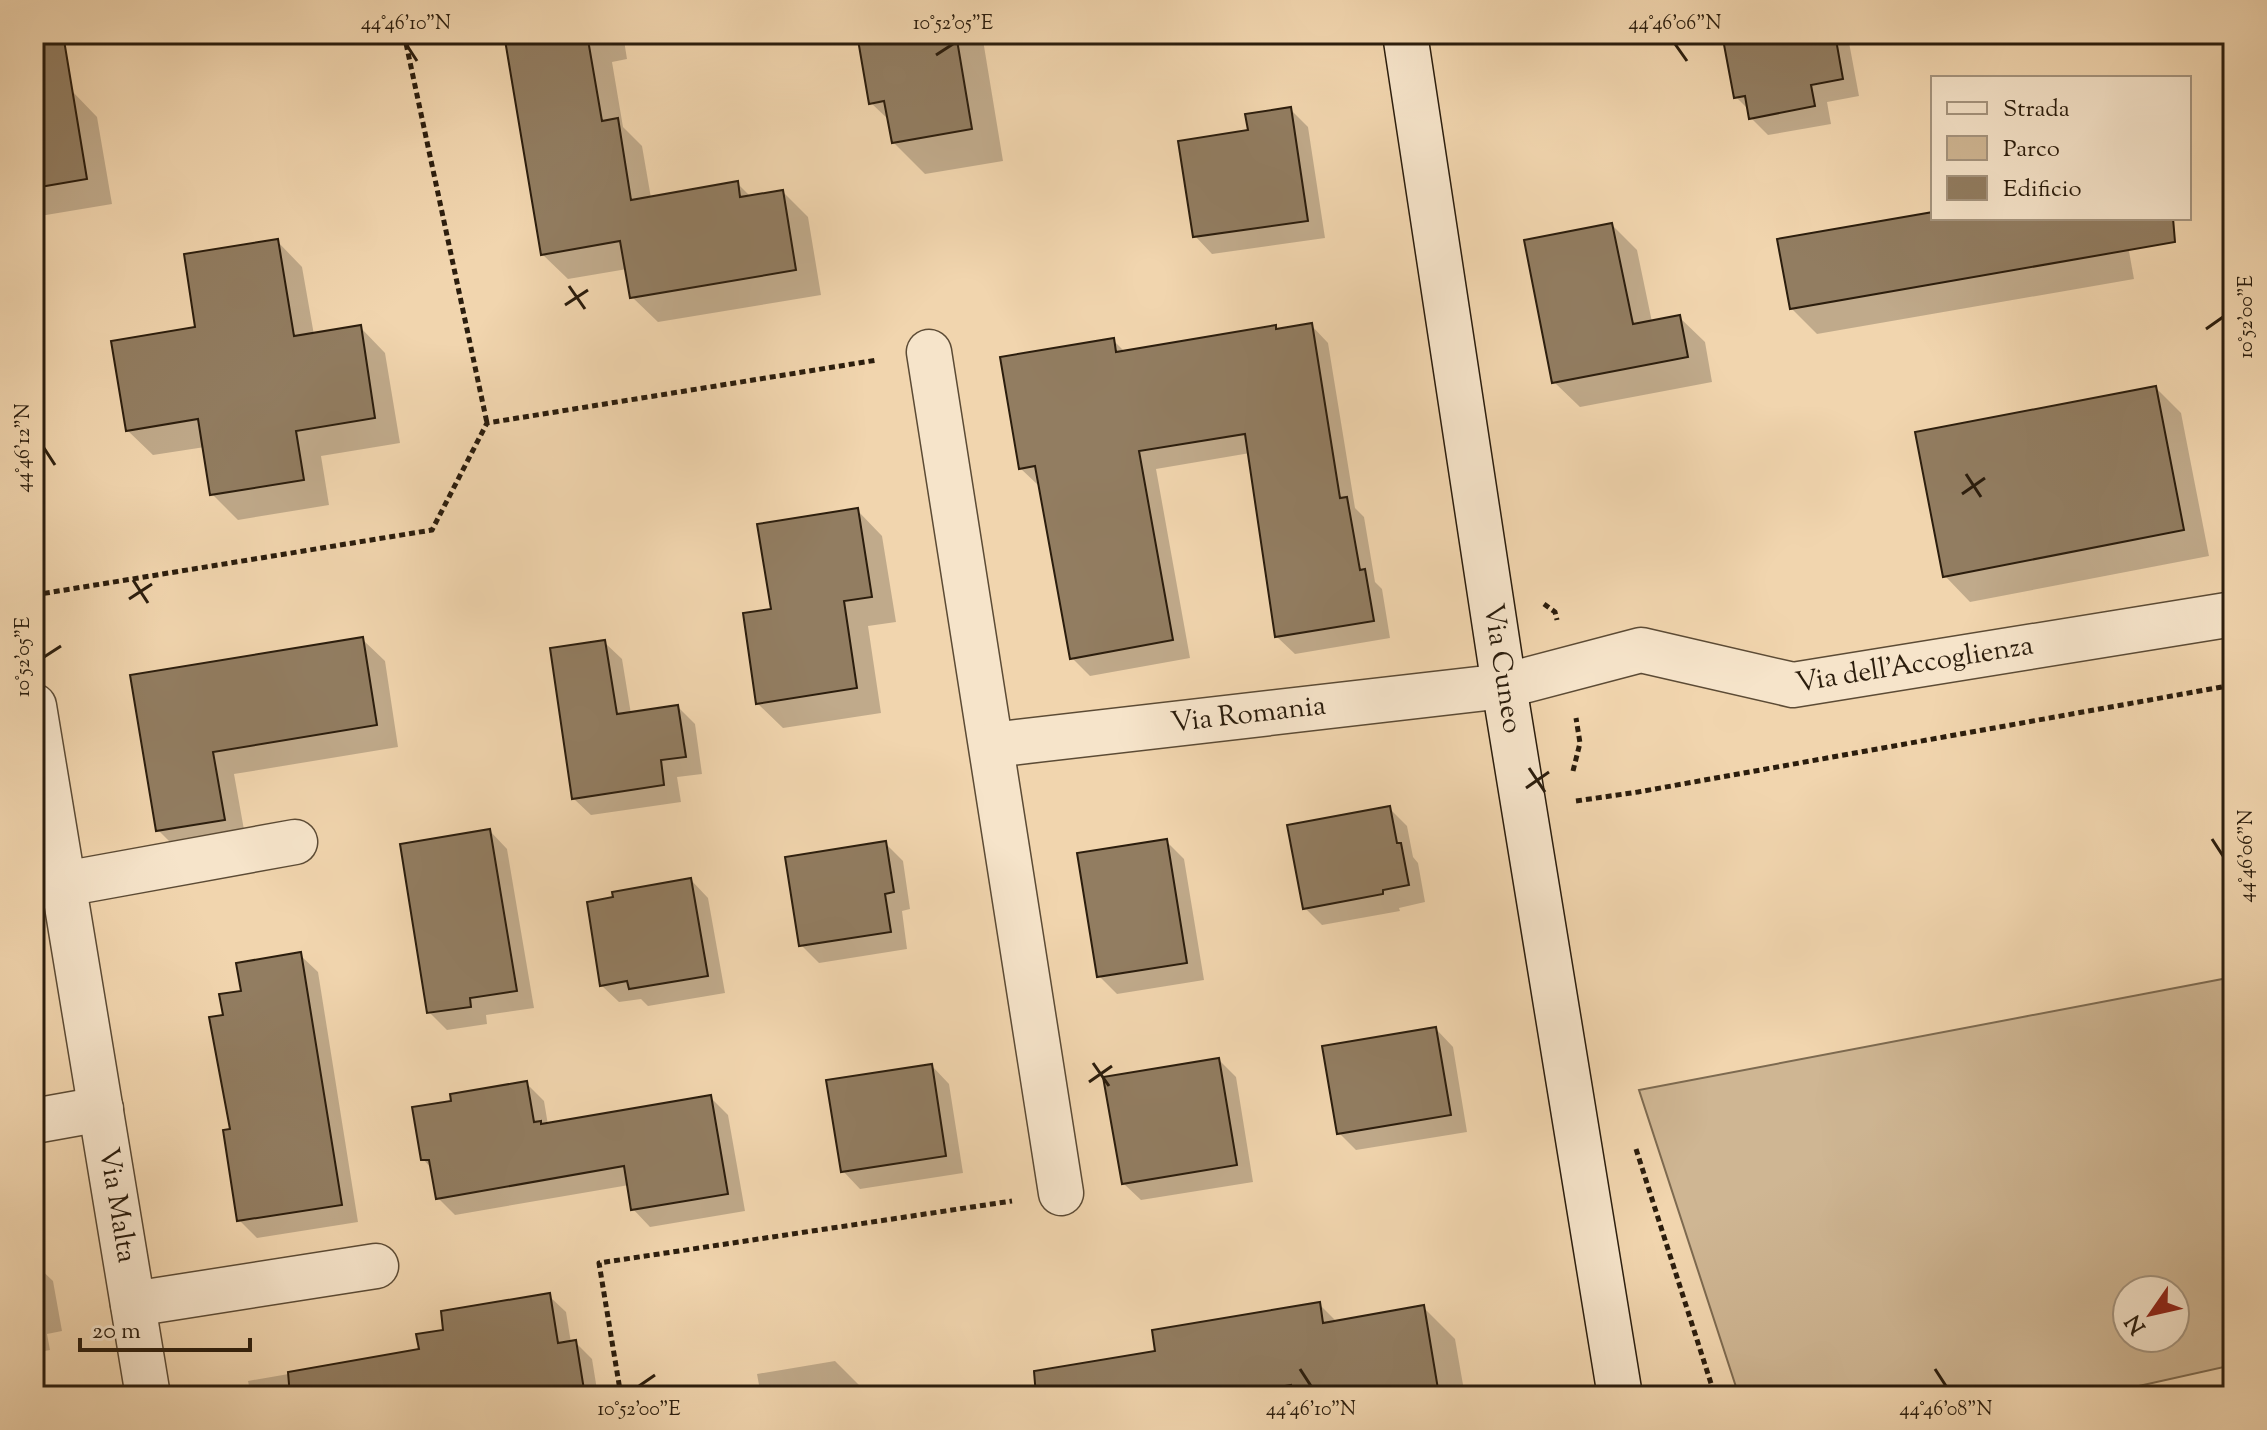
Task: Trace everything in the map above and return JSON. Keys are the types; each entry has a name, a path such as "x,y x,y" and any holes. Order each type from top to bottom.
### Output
{"street":[{"name":"Via Cuneo","path":"1405,34 1504,686 1620,1396"},
{"path":"929,352 1061,1193"},
{"name":"Via dell'Accoglienza","path":"1504,686 1641,650 1793,685 2233,614"},
{"name":"Via Romania","path":"992,745 1504,686"},
{"name":"Via Malta","path":"34,706 148,1396"},
{"path":"64,884 295,842"},
{"name":"Via Malta","path":"34,1121 101,1109"},
{"path":"133,1304 376,1266"}],"path":[{"path":"34,595 432,530 487,423 404,34"},
{"path":"487,423 929,352"},
{"path":"1565,803 2233,685"},
{"path":"621,1396 599,1263 1061,1193"}],"green space":[{"path":"2233,977 2233,1365 2094,1396 1739,1396 1639,1090"}],"building":[{"path":"34,34 63,34 87,179 34,188"},
{"path":"504,34 587,34 602,121 618,118 631,200 738,181 740,197 783,190 796,270 630,298 620,241 541,255"},
{"path":"857,34 956,34 972,129 892,143 884,101 869,104"},
{"path":"1722,34 1835,34 1843,79 1811,85 1815,106 1749,119 1745,96 1734,98"},
{"path":"1291,107 1308,221 1193,237 1178,141 1248,130 1245,114"},
{"path":"1931,212 1931,220 2173,220 2175,242 1790,309 1777,239"},
{"path":"1612,223 1633,324 1680,315 1688,357 1552,383 1524,240"},
{"path":"278,239 294,336 361,325 375,418 296,431 304,480 210,495 198,419 126,431 111,341 195,327 184,254"},
{"path":"1312,323 1340,498 1347,497 1360,570 1365,569 1374,621 1275,637 1245,434 1139,451 1173,640 1070,659 1035,466 1019,469 1000,357 1114,338 1116,352 1276,325 1276,329"},
{"path":"2156,386 2184,530 1943,577 1915,432"},
{"path":"858,508 872,597 844,601 857,688 756,704 743,613 771,609 757,524"},
{"path":"363,637 377,725 213,752 225,820 156,831 130,675"},
{"path":"605,640 617,714 678,705 686,757 661,760 664,785 572,799 550,648"},
{"path":"1390,806 1409,885 1383,890 1383,894 1303,909 1287,825"},
{"path":"490,829 517,991 470,998 471,1007 427,1013 400,844"},
{"path":"1167,839 1187,963 1097,977 1077,853"},
{"path":"886,841 894,892 885,894 891,932 799,946 785,857"},
{"path":"691,878 708,976 629,989 627,981 600,986 587,902 613,897 612,892"},
{"path":"301,952 342,1205 237,1221 223,1130 230,1129 209,1017 223,1015 219,994 241,991 236,963"},
{"path":"1436,1027 1451,1115 1337,1134 1322,1046"},
{"path":"1219,1058 1237,1165 1122,1184 1103,1077"},
{"path":"932,1064 946,1156 841,1172 826,1080"},
{"path":"527,1081 534,1122 541,1121 541,1124 711,1095 728,1194 631,1210 624,1166 436,1199 429,1160 421,1160 412,1107 451,1101 450,1094"},
{"path":"550,1293 558,1343 576,1340 585,1396 290,1396 288,1372 419,1349 416,1334 443,1330 441,1311"},
{"path":"1320,1302 1323,1323 1424,1305 1438,1389 1396,1396 1292,1396 1291,1385 1227,1396 1036,1396 1034,1371 1155,1351 1152,1330"}]}
